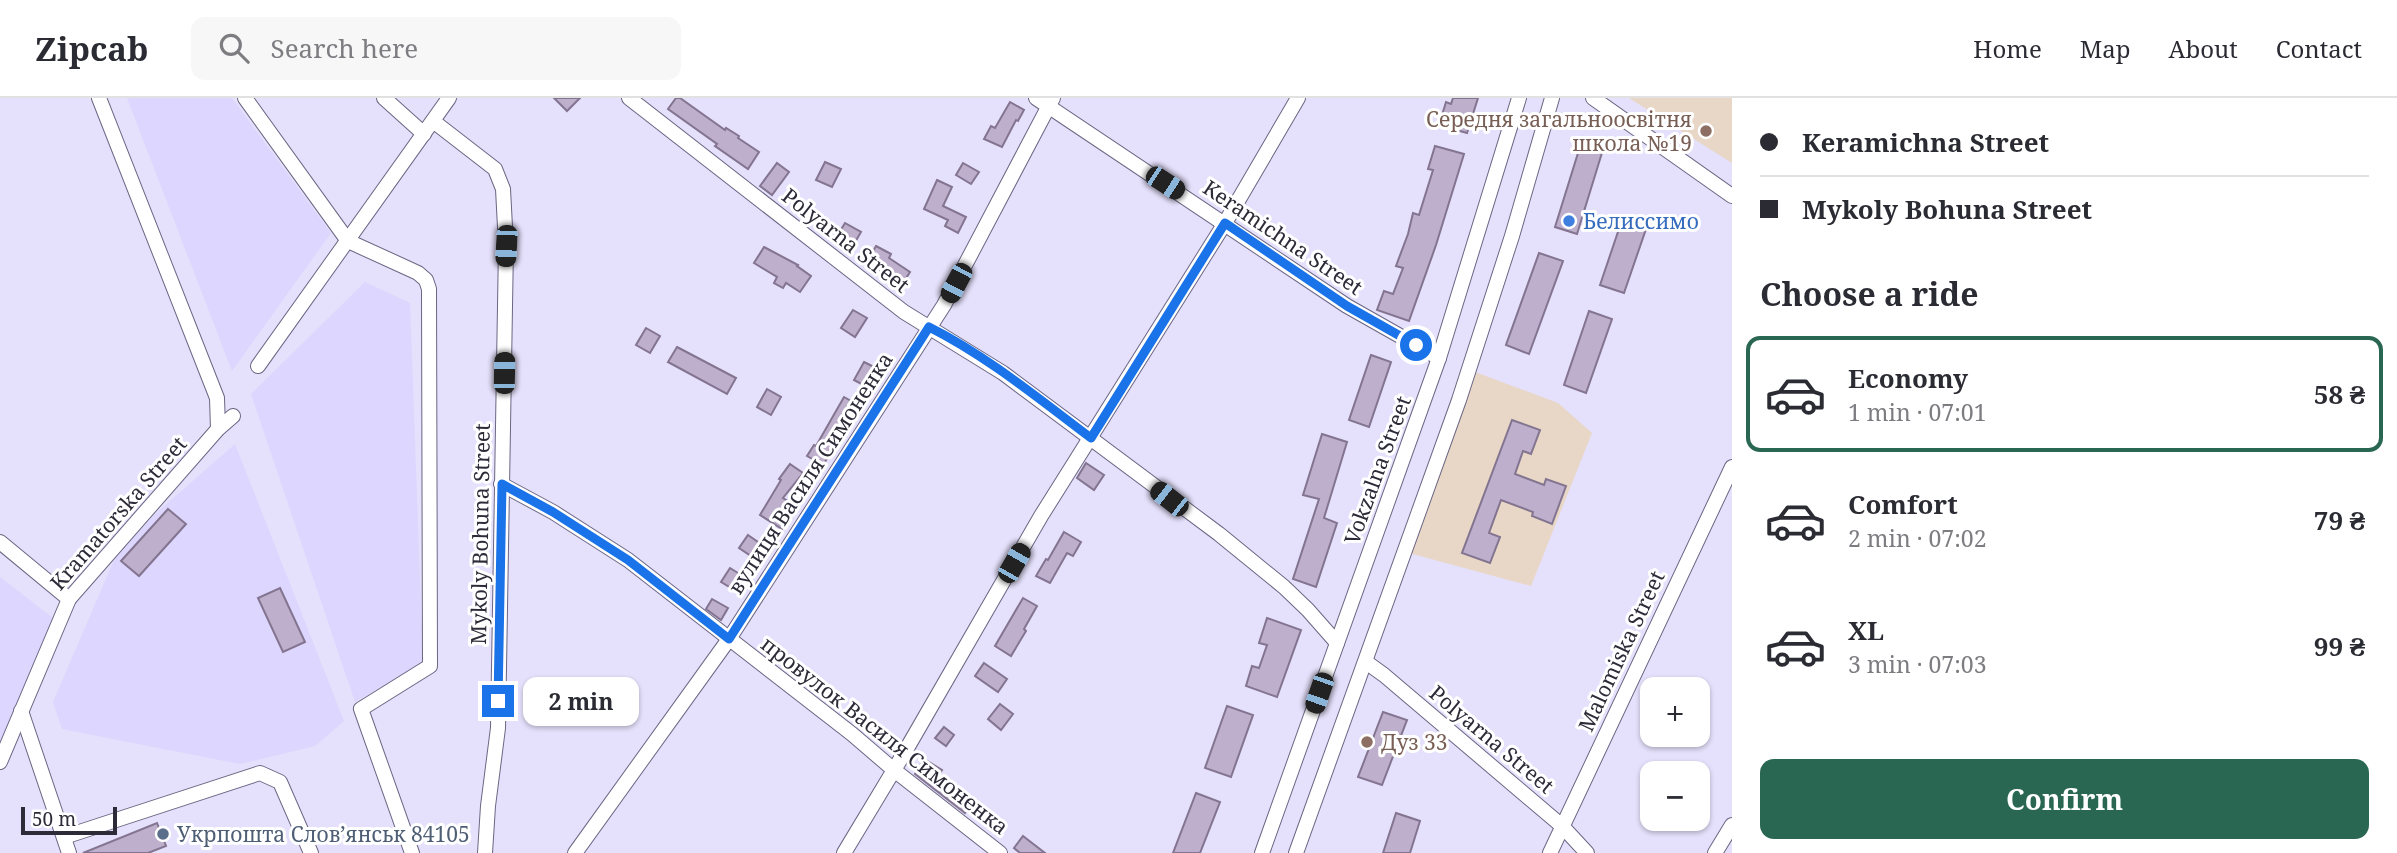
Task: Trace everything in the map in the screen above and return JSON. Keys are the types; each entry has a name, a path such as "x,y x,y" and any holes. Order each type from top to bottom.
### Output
{"street":[{"path":"99,98 217,398 218,429"},
{"path":"245,98 348,241 418,273 429,289 430,666 361,709 412,853"},
{"path":"384,98 424,134"},
{"path":"258,366 449,98"},
{"name":"Polyarna Street","path":"629,98 871,287 1003,373 1272,576 1308,610 1337,643"},
{"path":"844,853 1041,516 1225,223 1298,98"},
{"name":"Vokzalna Street","path":"1262,853 1439,359 1519,98"},
{"path":"1296,853 1459,400 1512,236 1552,98"},
{"path":"1593,98 1732,196"},
{"name":"вулиця Василя Симоненка","path":"575,853 729,639 929,327 962,271 1046,101"},
{"name":"Keramichna Street","path":"1046,101 1347,306 1439,359"},
{"name":"Mykoly Bohuna Street","path":"433,121 495,169 503,189 506,246 498,728 485,853"},
{"name":"Kramatorska Street","path":"0,762 69,598 218,429 233,416"},
{"name":"Malomiska Street","path":"1550,853 1732,467"},
{"name":"провулок Василя Симоненка","path":"502,484 553,512 628,560 1000,853"},
{"path":"0,542 69,598"},
{"name":"Polyarna Street","path":"1366,662 1562,826 1587,853"},
{"path":"21,711 69,853"},
{"path":"64,837 260,773 280,782 311,853"},
{"path":"1714,853 1732,825"}],"shaded area":[{"path":"127,98 232,98 331,233 232,371"},
{"name":"Середня загальноосвітня школа №19","path":"1629,98 1732,98 1732,163"},
{"path":"365,282 410,303 423,662 355,702 251,394"},
{"path":"1475,372 1558,403 1592,433 1531,586 1409,553"},
{"path":"235,444 344,721 315,746 240,764 62,729 53,702 114,560 154,515"},
{"path":"0,577 54,619 0,745"}],"building":[{"path":"554,98 580,98 567,111"},
{"path":"676,98 739,136 738,138 759,152 748,169 668,109"},
{"path":"1453,98 1478,98 1467,133 1439,125 1446,102 1451,104"},
{"path":"1010,102 1024,110 1002,147 984,139 991,126 995,128"},
{"path":"1583,137 1605,143 1577,234 1555,227"},
{"path":"1435,146 1464,154 1409,321 1377,310 1384,291 1393,294 1403,268 1396,266 1413,213 1419,215 1433,170 1428,169"},
{"path":"825,162 841,169 832,187 816,180"},
{"path":"777,163 789,172 772,195 760,186"},
{"path":"963,163 979,172 971,184 956,175"},
{"path":"937,180 952,187 943,206 966,217 958,233 945,226 948,220 924,209"},
{"path":"1622,220 1646,229 1624,293 1600,285"},
{"path":"845,223 861,232 850,251 834,241"},
{"path":"876,246 891,254 889,258 910,272 901,286 865,265"},
{"path":"764,247 798,265 811,276 800,292 786,283 783,288 774,283 777,277 754,263"},
{"path":"1539,253 1563,261 1529,354 1506,345"},
{"path":"853,310 867,318 855,337 841,328"},
{"path":"1589,311 1612,319 1586,393 1564,385"},
{"path":"646,328 660,336 650,353 636,345"},
{"path":"677,347 736,378 727,394 668,362"},
{"path":"1371,355 1391,362 1369,427 1349,420"},
{"path":"864,362 880,370 869,388 854,380"},
{"path":"767,389 781,397 771,415 757,407"},
{"path":"844,397 860,406 823,465 807,456 814,445 816,446"},
{"path":"1512,420 1540,430 1531,454 1523,451 1515,474 1544,485 1546,479 1566,486 1552,524 1532,516 1533,512 1501,500 1489,533 1500,537 1490,563 1462,553"},
{"path":"1322,434 1347,442 1324,518 1337,523 1316,587 1293,579 1319,499 1303,495"},
{"path":"1086,463 1104,475 1094,490 1077,478"},
{"path":"790,464 803,473 783,498 796,506 782,529 760,515"},
{"path":"168,509 186,524 139,576 121,561"},
{"path":"1064,532 1081,542 1073,556 1067,553 1050,583 1036,576"},
{"path":"748,535 765,547 757,560 739,548"},
{"path":"730,568 746,578 738,592 721,582"},
{"path":"280,588 305,642 283,652 258,598"},
{"path":"1023,598 1037,606 1011,656 995,646"},
{"path":"712,599 728,608 721,620 706,609"},
{"path":"1267,618 1301,630 1277,697 1246,686 1252,666 1259,668 1267,645 1259,643"},
{"path":"984,663 1007,679 998,692 975,676"},
{"path":"1000,704 1013,714 1001,730 988,719"},
{"path":"1227,706 1253,715 1231,777 1205,768"},
{"path":"1383,712 1407,720 1382,785 1358,777"},
{"path":"944,727 954,735 946,746 935,738"},
{"path":"924,759 942,770 938,776 973,802 965,813 915,774"},
{"path":"1196,793 1220,802 1200,853 1173,853"},
{"path":"1396,813 1420,821 1410,853 1383,853"},
{"path":"157,823 166,846 148,853 83,853"},
{"path":"1023,836 1045,853 1020,853 1014,848"}],"place":[{"name":"Середня загальноосвітня школа №19","path":"1706,131"},
{"name":"Белиссимо","path":"1569,221"},
{"name":"Дуз 33","path":"1367,742"},
{"name":"Укрпошта Слов’янськ 84105","path":"163,834"}],"route":[{"path":"498,701 502,484 553,512 628,560 729,639 929,327 1003,373 1091,438 1225,223 1347,306 1416,345"}]}
